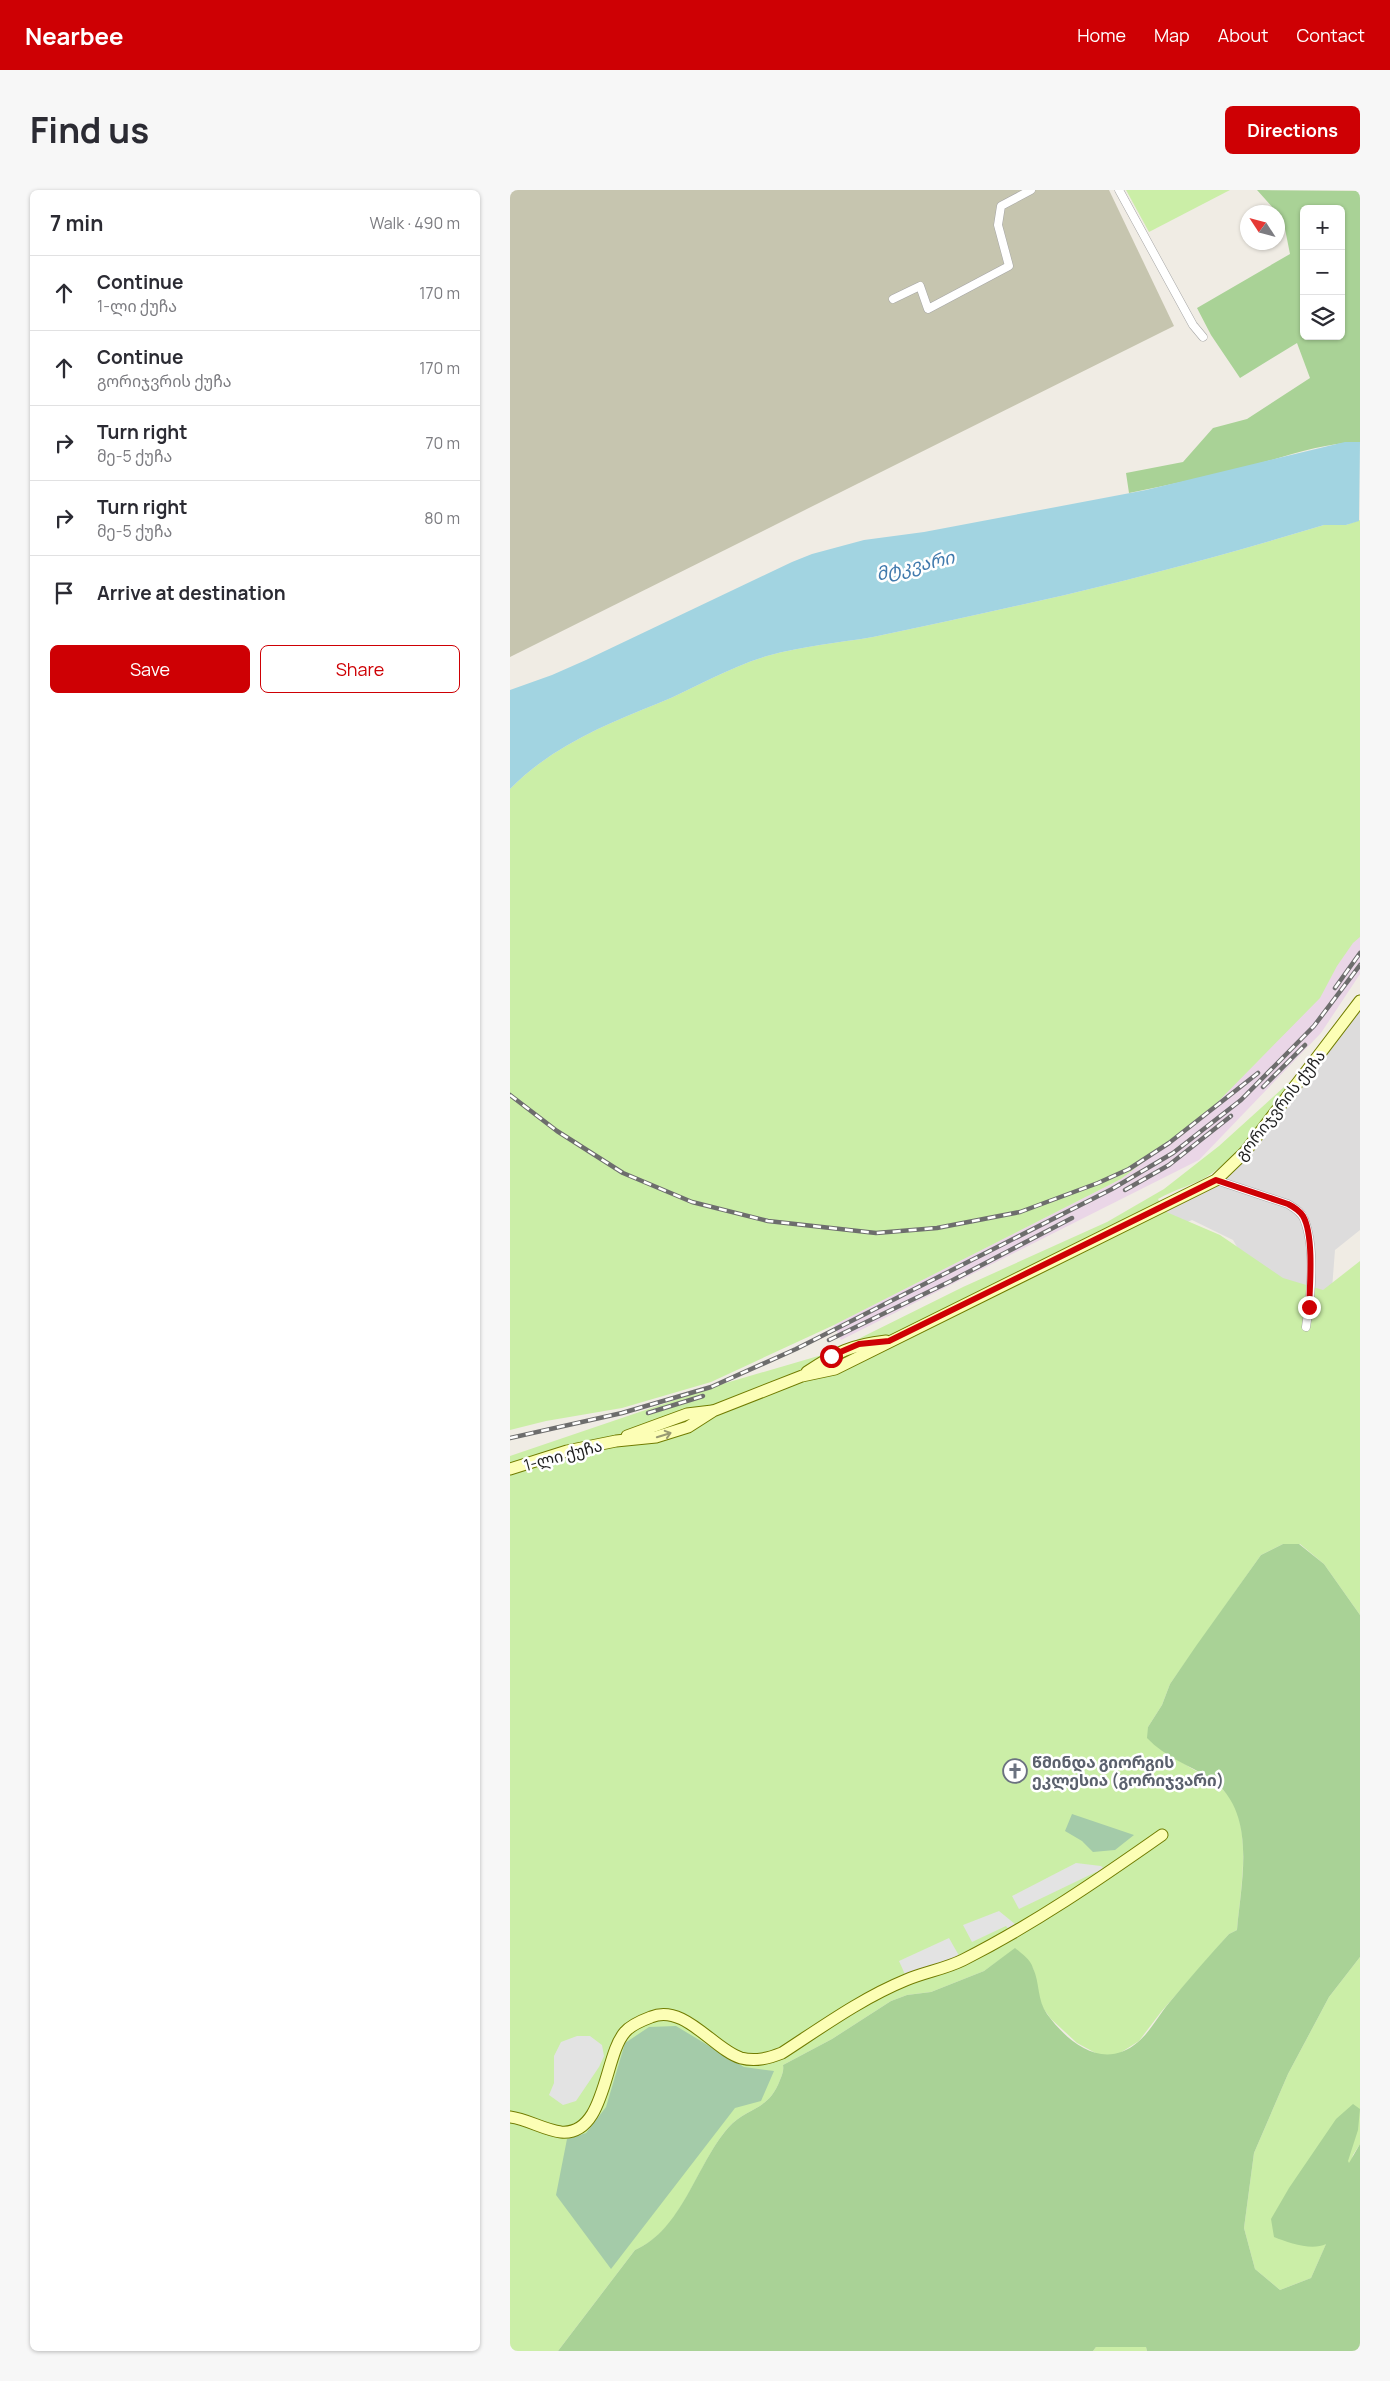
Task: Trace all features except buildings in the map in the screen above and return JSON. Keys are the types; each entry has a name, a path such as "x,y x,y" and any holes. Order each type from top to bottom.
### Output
{"main road":[{"name":"გორიჯვრის ქუჩა","path":"1024,1274 1216,1180 1245,1152 1359,1004"},
{"name":"1-ლი ქუჩა","path":"510,1469 567,1451 616,1441 687,1414 713,1411 802,1376 836,1369 864,1357 889,1341 1024,1274"},
{"path":"510,2117 562,2132 575,2130 586,2121 596,2107 604,2088 616,2045 625,2031 653,2016 680,2018 740,2058 767,2059 782,2053 864,2000 907,1980 962,1961 1044,1916 1162,1835"}],"street":[{"path":"893,299 920,286 928,309 1009,266 998,225 1001,206 1031,190"},
{"path":"1119,190 1193,325 1203,337"},
{"path":"1216,1180 1288,1204 1298,1210 1304,1218 1311,1271 1306,1327"}],"shaded area":[{"path":"510,190 1109,190 1174,326 510,657"},
{"path":"1360,925 1360,974 1321,1033 1199,1160 841,1340 834,1325 1121,1179"},
{"path":"1360,1000 1360,1230 1335,1250 1330,1315 1282,1323 1233,1240 1192,1220 1176,1227 1155,1212 1230,1171"},
{"path":"1076,1863 1101,1866 1109,1873 1103,1877 1096,1872 1019,1909 1012,1896"},
{"path":"999,1911 1021,1929 1012,1934 1006,1926 972,1942 963,1925"},
{"path":"949,1938 962,1961 907,1979 899,1961"},
{"path":"577,2036 590,2036 602,2045 604,2056 599,2067 576,2101 563,2105 549,2095 554,2083 554,2056 561,2042"}],"green space":[{"path":"1126,190 1230,190 1149,232"},
{"path":"1257,190 1360,191 1360,442 1316,448 1216,474 1129,493 1126,473 1183,462 1213,428 1247,419 1310,378 1297,343 1240,378 1211,335 1197,308 1290,254 1285,229 1285,205 1270,205"},
{"path":"1360,520 1360,937 1353,943 1337,966 1320,998 1205,1115 1121,1179 834,1325 711,1382 622,1408 546,1421 510,1430 510,789 543,761 599,728 767,656 807,647 873,637 1034,602 1180,566 1324,525 1346,525"},
{"path":"1294,1078 1256,1130 1224,1164 1205,1178 1158,1199 1164,1211 1220,1235 1283,1278 1323,1290 1360,1261 1360,1615 1324,1564 1300,1544 1283,1544 1261,1555 1170,1684 1162,1705 1148,1727 1178,1759 1221,1788 1235,1806 1243,1840 1242,1878 1237,1930 1229,1934 1161,2012 1139,2041 1117,2055 1101,2056 1077,2043 1051,2019 1043,2008 1037,1993 1033,1968 1015,1949 984,1971 931,1992 907,1995 891,2001 832,2039 783,2065 780,2080 769,2098 735,2121 728,2128 717,2143 688,2195 665,2228 651,2241 635,2250 558,2351 510,2351 510,1456 719,1385 832,1352 963,1287 1107,1222 1164,1189 1219,1146"},
{"path":"1283,1544 1299,1544 1324,1564 1360,1615 1360,1957 1329,1997 1288,2074 1254,2153 1244,2228 1255,2269 1280,2290 1311,2278 1326,2244 1314,2247 1293,2244 1274,2237 1271,2219 1289,2188 1336,2119 1353,2104 1360,2109 1358,2130 1348,2161 1349,2163 1360,2144 1360,2351 1147,2351 1146,2347 1096,2347 1093,2351 558,2351 635,2250 651,2241 665,2228 677,2212 717,2143 728,2128 735,2121 769,2098 780,2080 783,2065 832,2039 891,2001 907,1995 931,1992 984,1971 1015,1948 1032,1965 1042,2003 1047,2014 1076,2044 1100,2054 1113,2054 1125,2050 1138,2042 1206,1960 1229,1934 1237,1930 1243,1870 1241,1829 1235,1810 1226,1793 1211,1779 1169,1756 1154,1745 1147,1738 1148,1727 1162,1705 1170,1684 1261,1555"},
{"path":"1072,1814 1134,1835 1115,1850 1093,1852 1082,1841 1065,1831"},
{"path":"1360,1957 1360,2144 1353,2155 1327,2242 1311,2278 1280,2290 1255,2269 1244,2228 1254,2153 1288,2074 1329,1997"},
{"path":"676,2026 744,2067 774,2071 761,2101 735,2108 611,2269 556,2195 567,2139 586,2133 606,2107 625,2043 649,2027"},
{"path":"1096,2347 1146,2347 1147,2351 1093,2351"}],"water":[{"name":"მტკვარი","path":"1345,442 1360,442 1359,521 1346,525 1324,525 1180,566 1034,602 873,637 807,647 767,656 599,728 543,761 510,789 510,690 586,660 792,562 812,554 864,540 924,532 1146,490"}],"railway":[{"path":"1335,988 1360,953"},
{"path":"510,1438 622,1413 711,1387 796,1349 1112,1189 1173,1153 1241,1100 1314,1026 1360,965"},
{"path":"1263,1087 1305,1045"},
{"path":"510,1095 557,1131 623,1173 692,1202 768,1221 876,1233 937,1228 1020,1212 1098,1183 1129,1169 1169,1143 1258,1073"},
{"path":"1125,1190 1169,1165 1231,1116"},
{"path":"829,1340 951,1281 1072,1218"},
{"path":"648,1413 703,1396"}],"place":[{"name":"წმინდა გიორგის ეკლესია (გორიჯვარი)","path":"1015,1771"}],"route":[{"path":"831,1356 859,1344 889,1341 1216,1180 1288,1204 1298,1210 1304,1218 1311,1271 1309,1307"}]}
